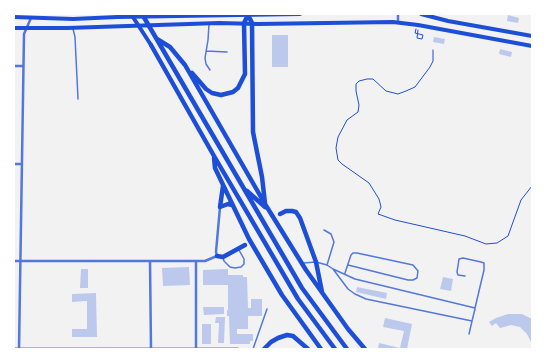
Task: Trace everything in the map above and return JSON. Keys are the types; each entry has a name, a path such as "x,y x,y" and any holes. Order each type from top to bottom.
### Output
{"highway":[{"path":"142,14 302,288 347,349"},
{"path":"155,38 170,47 200,83 212,93 221,95 233,92 238,88 245,74 244,23 248,15"},
{"path":"248,15 252,23 254,132 265,204"},
{"path":"151,45 298,299 335,349"},
{"path":"185,65 265,204 301,263 348,329 365,349"},
{"path":"214,156 215,168 249,239 282,295 321,349"},
{"path":"223,184 220,207 232,204"},
{"path":"242,187 269,210"},
{"path":"280,214 286,211 292,211 296,212 300,218 316,262 322,293"},
{"path":"217,256 223,256 245,245"},
{"path":"264,349 271,342 287,335 293,336 308,349"}],"main road":[{"path":"131,14 151,45"},
{"path":"14,18 73,19 117,16 300,14"},
{"path":"420,14 448,21 532,36"},
{"path":"14,28 244,23 398,22 532,46"}],"street":[{"path":"209,14 209,24"},
{"path":"398,14 398,22"},
{"path":"19,348 24,34 31,18"},
{"path":"14,66 23,66"},
{"path":"14,164 22,164"},
{"path":"14,261 205,261 217,256 216,252 220,207"},
{"path":"150,261 151,349"},
{"path":"196,261 196,349"},
{"path":"14,348 238,349"}],"lane":[{"path":"209,24 205,58 206,64 210,70"},
{"path":"67,28 74,30 78,99"},
{"path":"206,51 227,52"},
{"path":"324,230 332,234 334,242 327,265"},
{"path":"223,256 224,261 230,267 241,267 244,264 244,259 238,249"},
{"path":"345,274 351,255 353,253 413,265 418,271 417,278 408,280 348,266"},
{"path":"465,276 458,275 459,259 463,258 484,264 484,270 469,334"},
{"path":"301,263 316,262 327,265 356,279 475,308"},
{"path":"333,269 348,289 355,294 366,298 472,321"},
{"path":"253,349 267,309"}],"path":[{"path":"415,33 423,35 422,39 416,38"},
{"path":"433,50 433,61 430,67 415,87 406,91 398,94 386,91 373,79 363,80 356,84 359,105 358,112 347,120 338,137 336,148 338,160 369,182 379,200 381,207 378,214 395,220 465,236 486,244 497,243 508,236 521,200 532,186"}],"building":[{"path":"508,15 519,18 518,23 507,21"},
{"path":"272,35 288,35 288,67 272,67"},
{"path":"434,37 445,39 444,44 433,42"},
{"path":"500,49 512,52 511,57 499,54"},
{"path":"189,267 190,285 163,286 162,268"},
{"path":"81,269 88,269 88,288 80,288"},
{"path":"228,269 228,275 243,275 243,277 247,277 248,308 251,308 251,299 262,299 262,316 248,316 248,329 237,329 237,334 253,334 253,341 250,341 250,344 230,344 229,316 227,316 228,285 203,285 203,270"},
{"path":"443,277 453,279 451,291 440,289"},
{"path":"357,287 387,293 386,299 356,292"},
{"path":"96,293 97,337 72,337 72,329 87,329 87,301 72,302 72,294"},
{"path":"203,307 224,307 224,314 204,315"},
{"path":"508,314 522,314 532,319 532,344 527,334 520,327 511,325 500,328 496,323 492,326 489,322"},
{"path":"216,317 225,317 224,343 218,343 219,323 215,323"},
{"path":"385,318 412,324 407,349 378,349 379,343 400,348 404,331 383,327"},
{"path":"202,324 211,324 211,344 202,344"}]}
